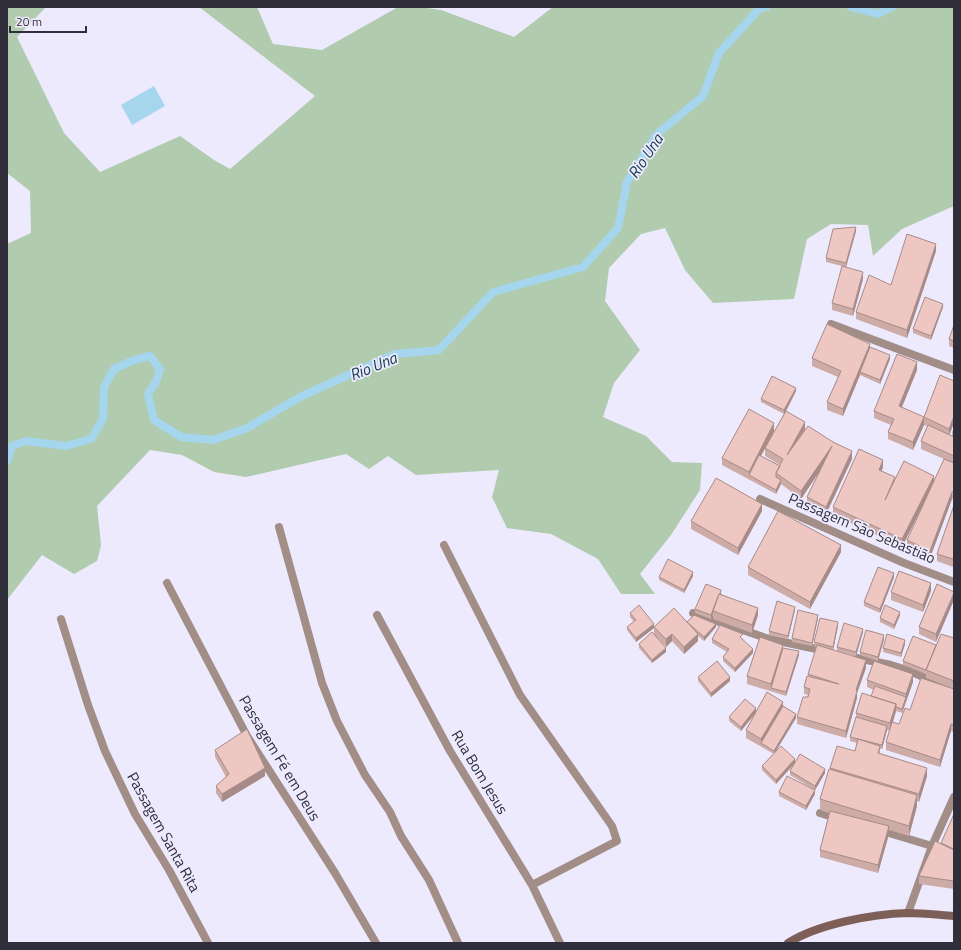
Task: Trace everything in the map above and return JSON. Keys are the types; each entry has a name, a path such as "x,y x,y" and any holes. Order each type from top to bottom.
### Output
{"main road":[{"path":"788,943 802,934 834,924 908,913 954,916"}],"street":[{"path":"831,324 954,370"},
{"name":"Passagem São Sebastião","path":"760,499 904,563 954,582"},
{"path":"279,527 322,683 337,721 365,775 390,812 401,836 429,880 458,943"},
{"path":"444,545 520,695 612,826 617,841 532,885"},
{"name":"Passagem Fé em Deus","path":"167,583 247,736 335,873 376,943"},
{"path":"693,613 769,639 833,653"},
{"name":"Rua Bom Jesus","path":"377,615 450,751 532,885 560,943"},
{"name":"Passagem Santa Rita","path":"60,619 88,706 105,751 134,814 169,870 208,943"},
{"path":"849,656 891,665 910,671 954,691"},
{"path":"908,913 932,846 954,797"},
{"path":"820,813 850,822"},
{"path":"873,828 932,846"}],"green space":[{"path":"7,7 46,7 17,37 64,133 100,172 180,136 214,160 230,169 315,96 199,7 257,7 273,44 322,50 398,7 419,7 441,10 514,37 553,7 954,7 954,206 902,229 873,256 868,225 831,224 807,239 794,299 713,303 685,270 665,228 641,234 609,268 605,301 640,350 614,383 603,417 646,436 672,462 702,463 700,490 671,535 640,574 655,594 621,594 598,559 551,534 507,528 492,497 499,470 416,475 388,456 369,469 346,454 246,477 214,472 182,455 150,450 97,506 101,545 97,561 74,574 42,555 7,600 7,244 31,233 30,191 7,173"}],"water":[{"path":"154,86 165,106 132,125 121,105"}],"building":[{"path":"856,227 846,263 826,258 833,229"},
{"path":"907,234 936,244 907,330 856,312 869,275 891,285"},
{"path":"842,266 863,272 853,309 832,303"},
{"path":"925,297 943,304 931,336 913,329"},
{"path":"827,324 870,344 843,409 827,402 841,371 812,358"},
{"path":"954,325 954,341 949,339"},
{"path":"870,347 890,355 880,380 860,372"},
{"path":"897,354 917,362 899,406 924,417 913,442 888,432 894,419 874,411"},
{"path":"940,375 954,381 954,416 949,429 924,417"},
{"path":"772,376 796,388 784,410 761,399"},
{"path":"749,409 774,423 749,472 722,458"},
{"path":"786,411 805,422 787,455 808,426 833,442 852,451 826,507 807,497 832,446 801,491 776,473 783,459 765,448"},
{"path":"928,425 954,437 954,456 921,441"},
{"path":"859,449 883,460 879,470 895,477 885,500 904,461 934,476 902,539 833,507"},
{"path":"759,455 780,466 776,473 776,477 781,480 776,490 749,475"},
{"path":"944,459 954,463 954,492 952,492 930,551 907,540"},
{"path":"716,478 762,504 738,548 691,521"},
{"path":"954,505 954,557 953,559 937,554"},
{"path":"778,511 841,545 810,602 748,567"},
{"path":"668,559 693,572 684,590 659,577"},
{"path":"878,567 894,573 880,609 864,602"},
{"path":"899,571 931,583 923,605 891,592"},
{"path":"706,584 721,590 711,615 695,609"},
{"path":"937,584 954,593 936,634 919,627"},
{"path":"719,594 758,608 752,625 713,611"},
{"path":"777,601 795,607 788,636 769,631"},
{"path":"639,605 654,624 636,638 627,627 636,620 630,613"},
{"path":"885,605 900,612 894,625 880,618"},
{"path":"674,608 698,634 684,647 672,634 666,639 654,627"},
{"path":"798,610 818,615 812,643 792,638"},
{"path":"694,615 716,624 704,637 687,622"},
{"path":"820,618 838,622 833,647 814,642"},
{"path":"844,623 863,629 856,652 837,647"},
{"path":"720,625 743,634 740,637 753,649 735,668 723,657 729,649 712,639"},
{"path":"866,630 884,635 878,657 860,652"},
{"path":"652,632 666,648 652,660 639,644"},
{"path":"887,634 905,640 901,653 883,648"},
{"path":"941,634 954,638 954,681 926,670"},
{"path":"913,636 936,645 926,670 903,661"},
{"path":"760,637 783,645 771,684 747,676"},
{"path":"817,645 866,660 856,690 857,691 846,731 797,717 803,697 808,697 810,689 804,687 807,676 839,684 808,674"},
{"path":"783,648 799,651 786,692 771,688"},
{"path":"717,661 730,677 711,693 698,677"},
{"path":"874,661 913,674 906,694 867,680"},
{"path":"921,678 954,689 954,725 951,724 940,760 886,742 892,722 899,724 905,708 910,710"},
{"path":"875,686 906,697 902,709 896,707 896,704 871,696"},
{"path":"767,692 783,702 761,739 746,730"},
{"path":"862,693 896,704 890,723 856,713"},
{"path":"745,699 756,708 741,727 729,717"},
{"path":"783,706 796,714 774,751 761,743"},
{"path":"856,717 887,726 882,745 850,737"},
{"path":"247,729 265,768 222,794 216,786 229,774 215,750"},
{"path":"858,739 880,746 878,753 927,768 919,794 830,768 837,746 855,751"},
{"path":"781,746 795,759 776,780 762,766"},
{"path":"800,754 825,769 815,786 790,771"},
{"path":"829,769 917,795 909,826 820,799"},
{"path":"787,776 815,790 806,806 779,792"},
{"path":"830,811 889,826 878,865 820,850"},
{"path":"954,814 954,849 941,843"},
{"path":"935,841 954,850 954,881 919,876"}],"waterway":[{"name":"Rio Una","path":"7,461 12,446 26,441 66,446 91,439 103,419 104,387 114,369 134,360 150,356 160,369 156,382 148,394 154,420 181,437 213,440 247,428 302,396 395,354 439,350 493,292 583,267 618,228 627,182 656,135 703,96 719,53 760,8 766,7"},
{"name":"Rio Una","path":"851,7 878,14 892,7"}]}
